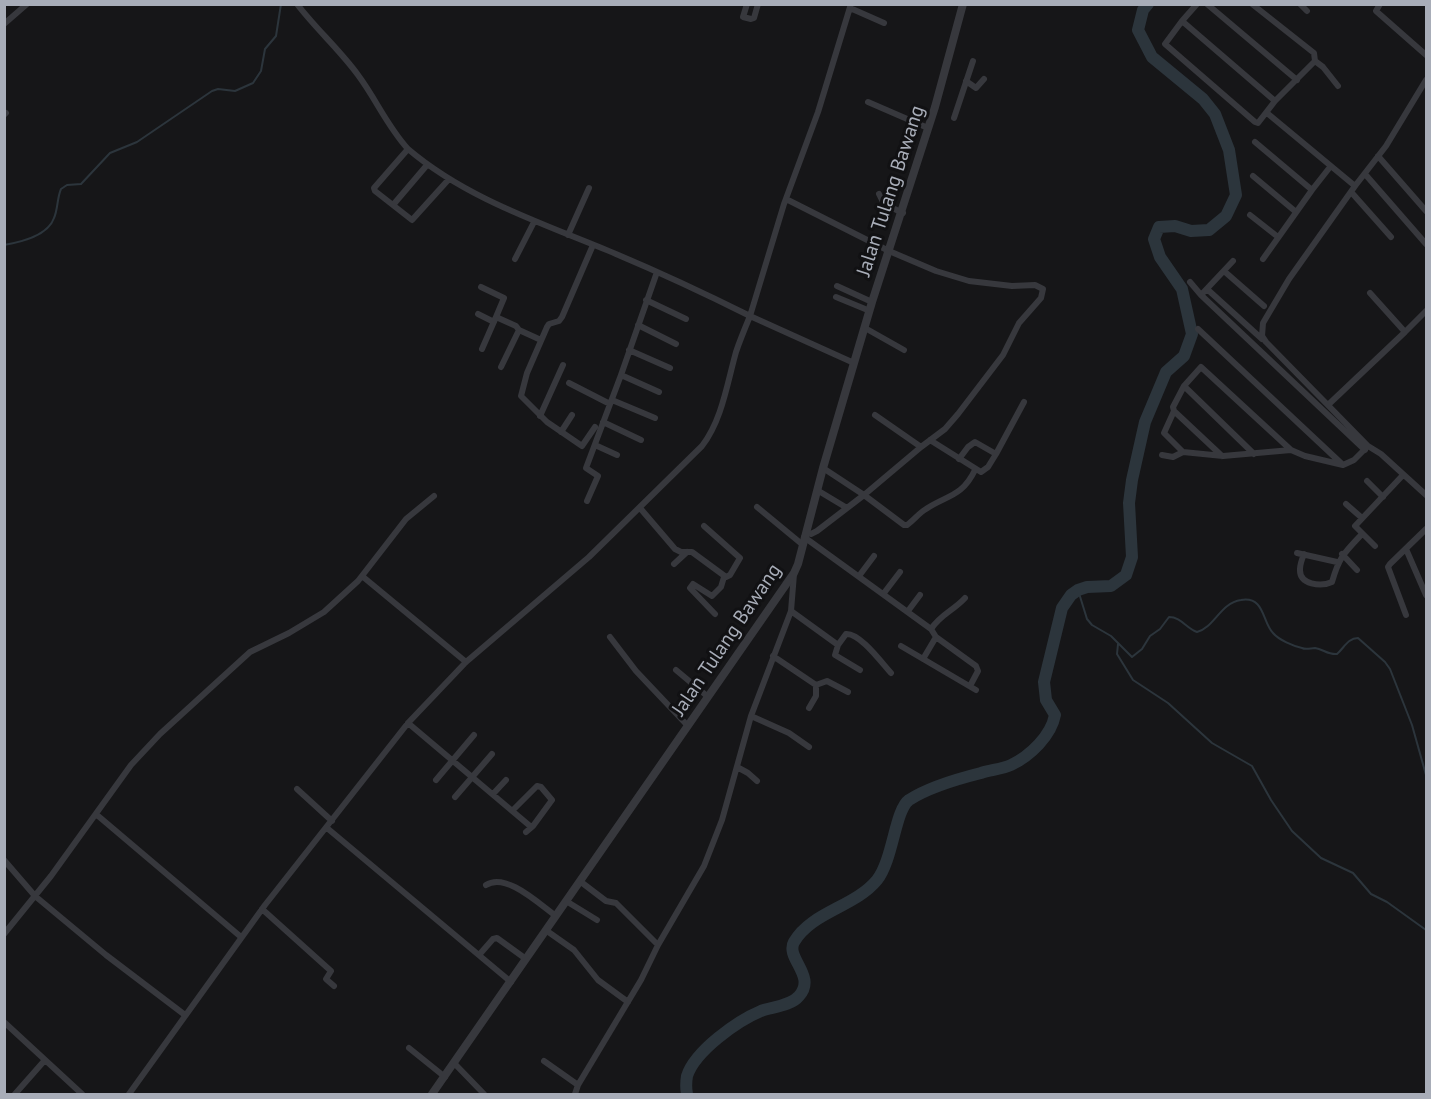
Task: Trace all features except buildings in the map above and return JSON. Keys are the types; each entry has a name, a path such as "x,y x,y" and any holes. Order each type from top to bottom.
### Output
{"street":[{"path":"4,24 27,4"},
{"path":"297,4 316,29 354,69 395,135 427,165 449,179 534,222 657,272 854,363"},
{"path":"747,4 743,17 751,19 754,18 758,4"},
{"name":"Jalan Tulang Bawang","path":"432,1095 794,573 854,363 903,213 963,4"},
{"path":"1197,4 1165,44 1255,123 1258,123 1275,101 1315,61"},
{"path":"1207,4 1297,80"},
{"path":"1252,4 1314,53 1315,61 1323,67 1338,86"},
{"path":"1300,4 1307,11"},
{"path":"1380,4 1376,11 1426,55"},
{"path":"129,1095 262,909 408,723 466,662 571,573 694,455 710,436 724,397 736,350 750,316 786,199 818,112 851,6 884,23"},
{"path":"1182,21 1275,101"},
{"path":"954,118 973,61"},
{"path":"966,81 976,88 984,79"},
{"path":"1266,342 1262,336 1263,323 1289,279 1378,156 1426,80"},
{"path":"868,102 928,128"},
{"path":"1267,113 1353,189 1391,237"},
{"path":"1255,142 1312,190"},
{"path":"408,149 375,186 375,191 412,220 449,179"},
{"path":"1378,156 1426,211"},
{"path":"393,206 427,165"},
{"path":"1263,260 1330,167"},
{"path":"1365,174 1426,244"},
{"path":"1253,177 1296,212"},
{"path":"568,235 589,188"},
{"path":"879,194 884,204 903,213"},
{"path":"786,199 889,251 936,271 969,281 1012,286 1035,285 1042,289 1041,298 1019,323 1003,355 945,429 864,495 813,534 804,538"},
{"path":"1250,215 1278,237"},
{"path":"515,259 534,222"},
{"path":"593,245 562,317 559,321 549,324 541,340 521,396 540,416 582,446 595,427"},
{"path":"1201,295 1233,261"},
{"path":"1224,271 1264,306"},
{"path":"587,501 598,476 586,469 657,272"},
{"path":"1190,282 1201,295 1367,448 1381,454 1426,495"},
{"path":"837,286 873,302"},
{"path":"481,287 504,298 482,349"},
{"path":"1207,289 1266,342 1329,404 1367,448"},
{"path":"1370,293 1405,332"},
{"path":"836,297 870,311"},
{"path":"646,300 686,319"},
{"path":"1329,404 1426,311"},
{"path":"478,314 495,319 541,340"},
{"path":"638,325 676,344"},
{"path":"866,328 904,350"},
{"path":"1198,329 1343,465"},
{"path":"501,367 519,330"},
{"path":"629,350 670,368"},
{"path":"540,416 563,365"},
{"path":"1183,452 1164,433 1174,411 1176,398 1202,367 1291,450 1305,456 1343,465 1354,460 1367,448"},
{"path":"621,375 659,392"},
{"path":"569,383 655,418"},
{"path":"1184,386 1254,454"},
{"path":"930,440 975,470 984,472 1024,402"},
{"path":"1174,411 1222,456"},
{"path":"561,432 572,415"},
{"path":"874,415 921,447"},
{"path":"603,422 641,440"},
{"path":"959,459 975,442 996,454"},
{"path":"595,446 617,455"},
{"path":"1162,455 1173,457 1183,452 1222,456 1291,450"},
{"path":"823,468 904,525 907,525 924,509 951,498 964,487 975,470"},
{"path":"1375,546 1355,526 1403,475"},
{"path":"1367,481 1383,497"},
{"path":"817,490 847,508"},
{"path":"4,934 96,815 131,765 160,734 250,652 289,633 324,612 362,576 406,519 434,496"},
{"path":"1346,504 1362,518"},
{"path":"757,507 884,593 931,629 936,637 976,666 978,671 973,688 901,646"},
{"path":"640,508 675,549 681,552 692,552 724,577"},
{"path":"704,526 740,558 730,574 724,577 721,587 706,604"},
{"path":"1406,615 1388,567 1426,529"},
{"path":"1337,562 1300,553 1300,572 1310,583 1328,584 1332,582 1337,562 1342,554 1362,534"},
{"path":"1406,549 1426,595"},
{"path":"674,564 688,551"},
{"path":"1342,554 1357,570"},
{"path":"860,576 874,556"},
{"path":"884,593 900,572"},
{"path":"575,1095 578,1085 628,1002 704,866 722,820 751,716 790,610 794,573"},
{"path":"362,576 466,662"},
{"path":"712,596 693,584 690,587 715,614"},
{"path":"908,611 920,595"},
{"path":"931,629 939,618 956,608 965,598"},
{"path":"790,610 837,645"},
{"path":"860,670 835,654 837,645 846,634 851,634 872,651 891,674"},
{"path":"610,637 636,671 688,726"},
{"path":"923,659 936,637"},
{"path":"773,656 816,685"},
{"path":"676,670 707,696"},
{"path":"816,685 827,681 848,692"},
{"path":"809,708 816,696 816,685"},
{"path":"751,716 789,733 809,747"},
{"path":"408,723 533,826"},
{"path":"436,780 474,735"},
{"path":"456,797 492,754"},
{"path":"737,767 757,782"},
{"path":"493,794 506,780"},
{"path":"512,811 535,787 541,787 551,796 552,802 526,832"},
{"path":"297,789 332,820"},
{"path":"96,815 241,937"},
{"path":"327,828 511,982"},
{"path":"4,860 35,896 106,955 185,1015"},
{"path":"486,885 490,882 501,882 512,885 556,916"},
{"path":"581,882 606,901 616,903 658,945"},
{"path":"566,901 597,920"},
{"path":"262,909 331,971 326,979 334,986"},
{"path":"547,931 574,950 598,980 628,1002"},
{"path":"479,955 493,939 497,938 526,959"},
{"path":"4,1022 82,1095"},
{"path":"409,1048 445,1077"},
{"path":"15,1095 45,1060"},
{"path":"544,1061 578,1085"},
{"path":"454,1064 484,1095"}],"waterway":[{"path":"4,245 26,240 46,229 55,215 61,189 67,185 81,184 110,153 137,142 212,91 218,89 235,91 253,83 261,71 265,49 276,36 281,4"},
{"path":"687,1094 687,1076 691,1066 718,1038 751,1016 786,1004 799,996 804,989 805,981 792,948 794,942 811,923 857,897 877,880 887,860 900,814 909,800 944,784 1011,765 1039,744 1053,723 1055,715 1046,700 1044,682 1062,608 1071,595 1078,590 1087,587 1111,586 1126,575 1132,557 1129,503 1145,422 1166,372 1184,356 1192,334 1182,289 1160,257 1154,239 1159,227 1175,226 1191,231 1209,230 1226,216 1236,195 1229,150 1215,114 1203,99 1152,57 1138,30 1143,10 1148,4"},
{"path":"1078,590 1087,619 1092,625 1111,636 1132,657 1142,649 1150,636 1160,629 1169,617 1177,619 1197,632 1209,625 1228,606 1241,600 1255,602 1273,633 1298,647 1315,648 1337,654 1349,641 1358,638 1390,669 1412,725 1426,775"},
{"path":"1118,644 1117,654 1133,680 1168,703 1212,743 1252,766 1292,831 1321,858 1353,873 1371,894 1387,902 1426,930"}]}
